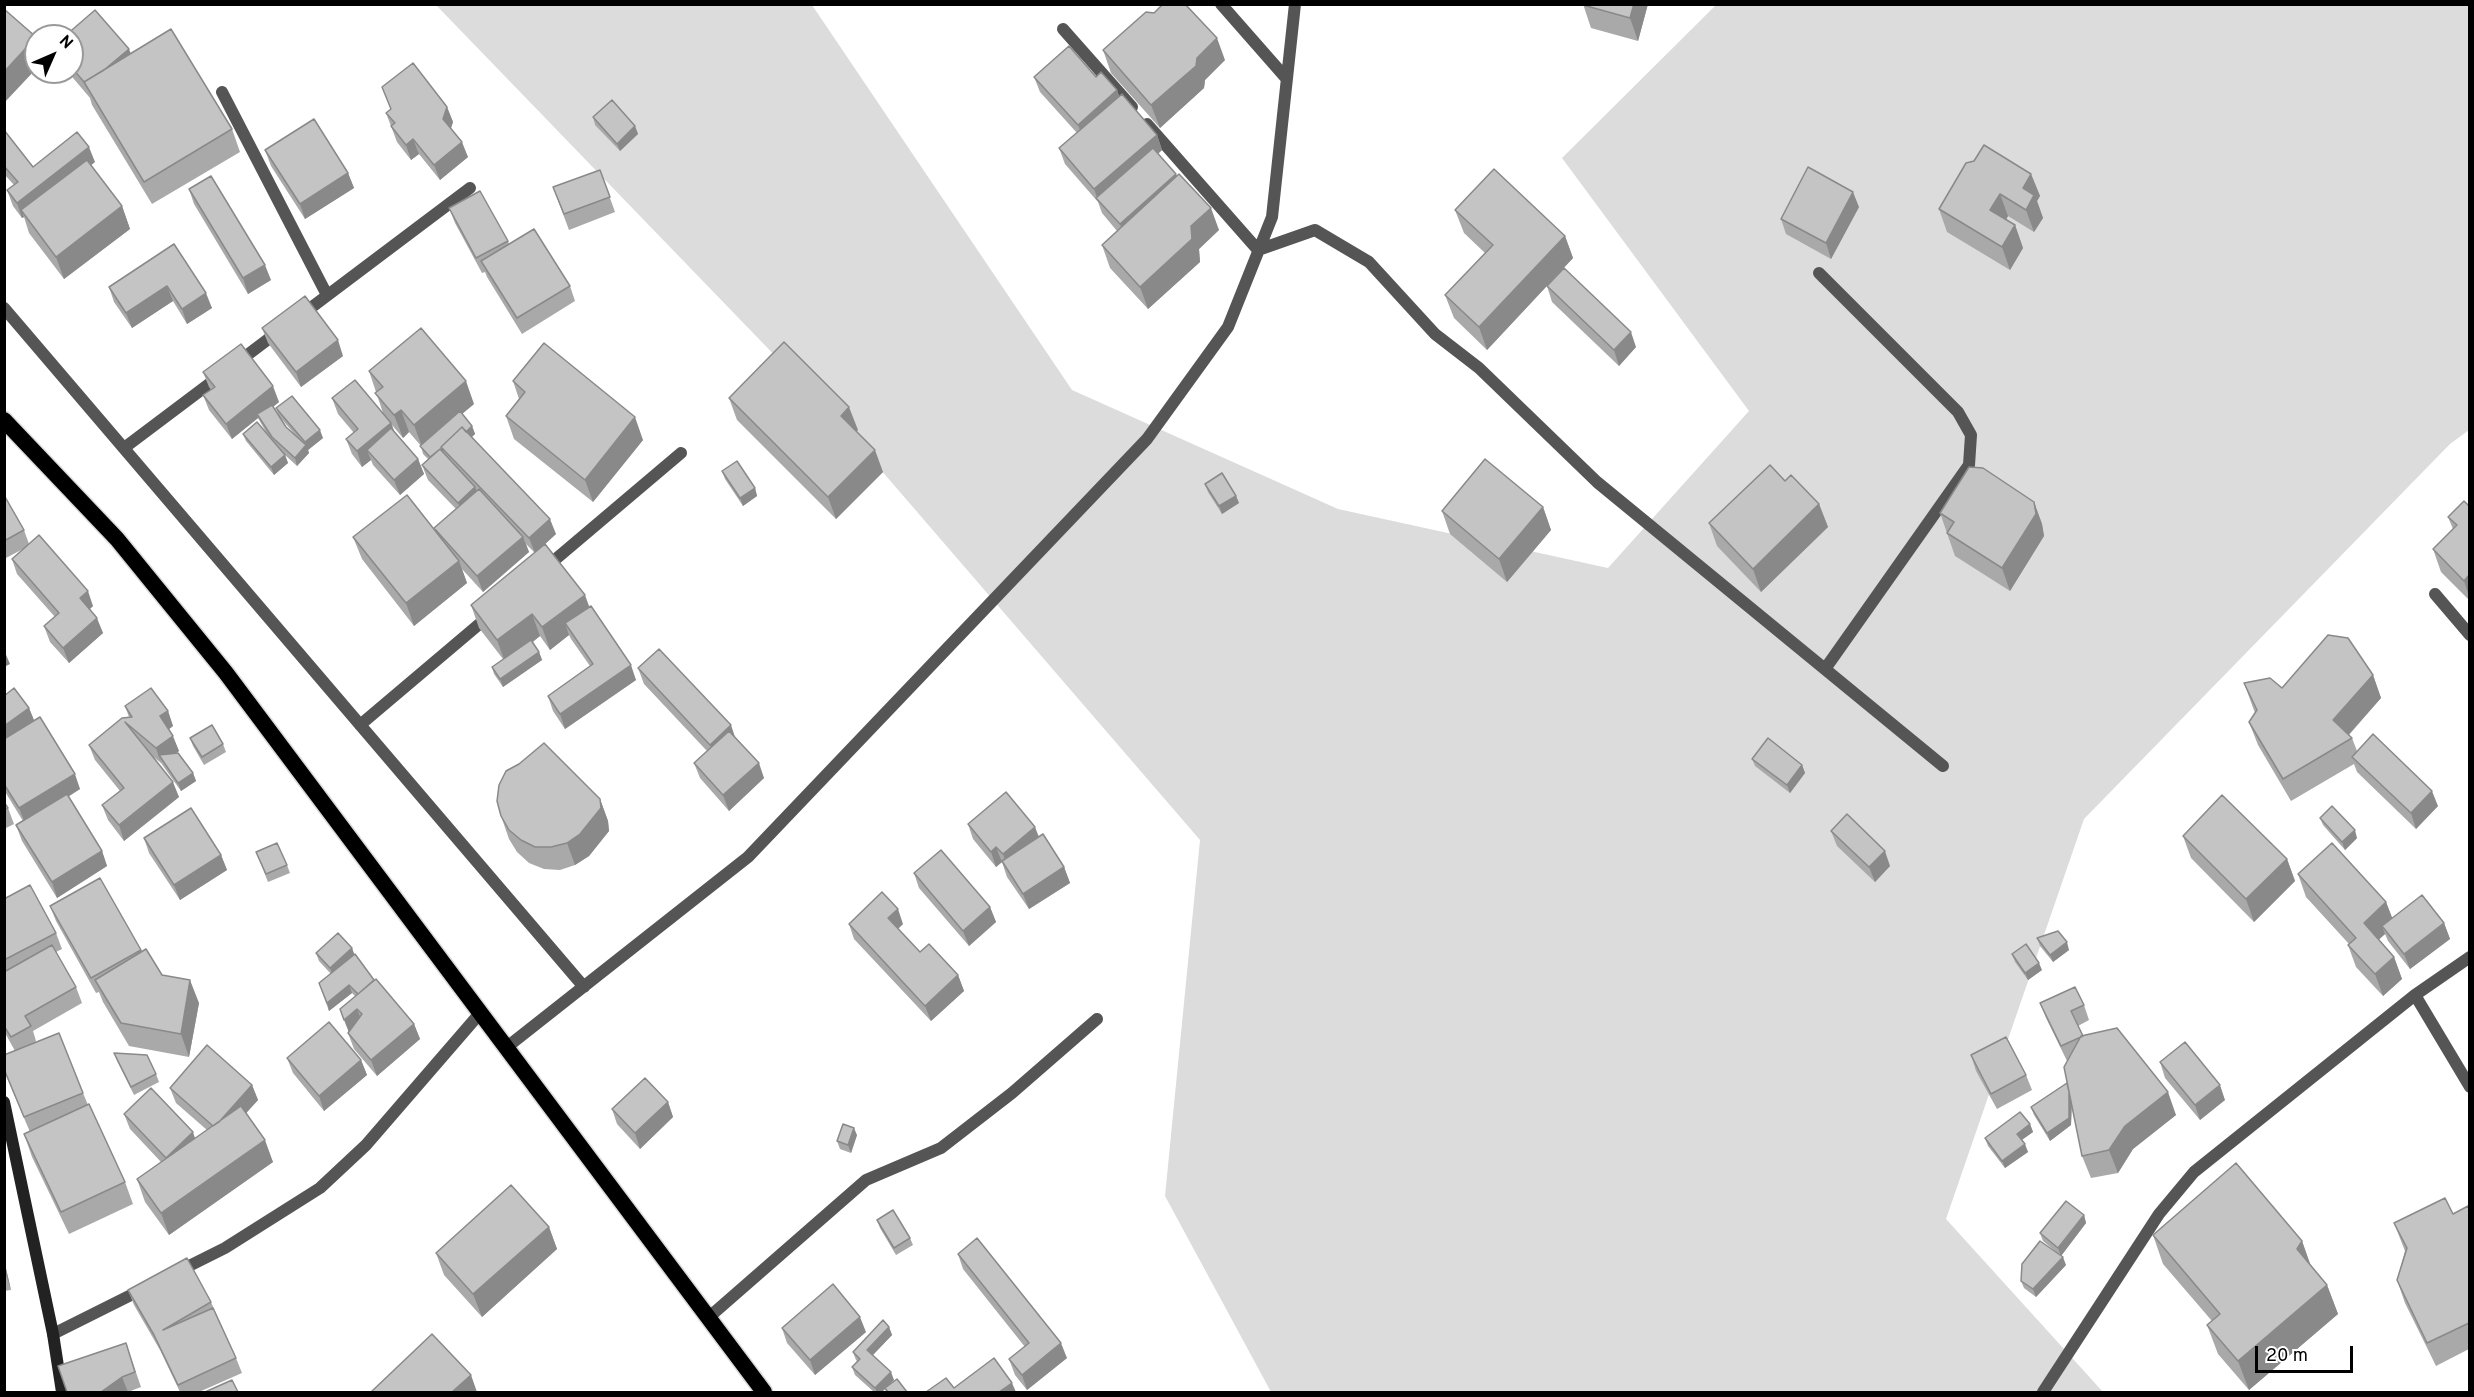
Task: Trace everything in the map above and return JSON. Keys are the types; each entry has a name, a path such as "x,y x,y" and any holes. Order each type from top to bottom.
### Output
{"highway":[{"path":"4,420 117,540 226,673 764,1392"}],"main road":[{"path":"4,1102 53,1334 62,1392"}],"street":[{"path":"1221,4 1286,78"},
{"path":"507,1047 748,856 1147,439 1228,327 1272,217 1295,4"},
{"path":"1063,29 1258,250"},
{"path":"222,92 327,295"},
{"path":"124,447 470,188"},
{"path":"1258,250 1315,230 1369,262 1435,334 1479,368 1514,405 1597,482 1943,766"},
{"path":"1819,273 1958,412 1971,435 1969,465 1825,669"},
{"path":"4,308 584,987"},
{"path":"538,574 681,453"},
{"path":"2435,594 2469,635"},
{"path":"360,725 503,604"},
{"path":"2043,1392 2159,1214 2194,1172 2415,994 2469,957"},
{"path":"2415,994 2469,1086"},
{"path":"53,1334 225,1248 320,1188 366,1145 481,1012"},
{"path":"708,1317 866,1180 941,1148 1012,1093 1097,1019"}],"shaded area":[{"path":"436,5 812,5 1072,390 1338,509 1608,568 1749,411 1562,158 1716,5 2469,5 2469,430 2450,444 2084,819 1946,1219 2103,1392 1271,1392 1165,1196 1200,840 843,426"}],"building":[{"path":"1163,4 1185,4 1217,38 1197,58 1196,66 1151,105 1103,50 1146,12 1154,13"},
{"path":"1583,4 1634,4 1630,18"},
{"path":"4,9 24,26 24,50 4,72"},
{"path":"95,10 129,49 104,70 84,82 84,24 79,24"},
{"path":"171,29 232,129 144,182 84,82"},
{"path":"1069,46 1096,77 1101,72 1117,90 1078,125 1034,77"},
{"path":"413,63 447,107 443,119 462,142 434,165 413,139 406,145 391,126 395,123 386,113 391,109 382,87"},
{"path":"1122,94 1157,135 1094,189 1059,148"},
{"path":"612,100 635,126 617,144 593,117"},
{"path":"314,119 348,173 300,204 265,150"},
{"path":"4,130 33,167 77,132 89,147 17,203 7,190 18,182 4,166"},
{"path":"1984,145 2031,174 2023,188 2034,195 2026,210 2000,194 1990,210 2015,225 2002,247 1939,209 1966,163 1974,161"},
{"path":"1153,148 1176,174 1120,224 1096,198"},
{"path":"87,160 122,206 56,257 21,210"},
{"path":"1808,167 1853,192 1826,243 1781,219"},
{"path":"1494,169 1565,236 1479,327 1445,295 1493,245 1455,210"},
{"path":"600,170 610,197 564,214 553,187"},
{"path":"1179,174 1211,208 1191,226 1192,239 1140,287 1102,245"},
{"path":"211,176 265,265 243,278 189,189"},
{"path":"480,191 508,241 476,258 449,208"},
{"path":"534,229 570,286 517,318 481,261"},
{"path":"174,244 206,293 182,309 167,286 126,313 109,287"},
{"path":"1564,268 1631,332 1614,350 1547,286"},
{"path":"305,296 338,340 296,372 262,328"},
{"path":"421,328 466,381 414,425 401,410 394,415 375,393 383,387 369,371"},
{"path":"784,342 849,407 841,416 875,450 828,497 729,398"},
{"path":"544,343 635,417 585,480 506,416 525,392 513,381"},
{"path":"241,344 273,386 226,424 203,395 215,387 203,372"},
{"path":"355,380 391,423 357,451 346,439 358,429 332,398"},
{"path":"292,396 320,430 305,442 276,408"},
{"path":"272,405 286,427 306,445 295,458 272,437 257,414"},
{"path":"460,411 472,426 466,432 462,427 441,447 443,452 440,449 430,457 420,446"},
{"path":"257,422 285,455 271,467 243,434"},
{"path":"462,427 550,519 529,538 441,447"},
{"path":"391,428 418,459 394,480 367,450"},
{"path":"440,449 475,487 458,503 422,465"},
{"path":"1485,459 1543,507 1499,559 1442,511"},
{"path":"737,461 755,488 740,498 722,471"},
{"path":"1770,465 1785,481 1791,475 1819,504 1753,569 1709,523"},
{"path":"1969,467 1983,468 2034,502 2036,514 2002,568 1947,533 1954,522 1940,513"},
{"path":"1222,473 1236,496 1219,506 1205,484"},
{"path":"479,489 523,537 477,576 434,528"},
{"path":"4,495 24,530 4,541"},
{"path":"407,495 459,561 406,603 353,537"},
{"path":"2464,501 2469,506 2469,575 2464,581 2433,549 2457,525 2448,517"},
{"path":"39,535 88,591 80,598 97,618 63,648 44,626 59,613 12,559"},
{"path":"545,544 585,595 542,627 532,614 497,640 471,605"},
{"path":"591,606 631,665 560,714 548,696 593,664 565,623"},
{"path":"2328,635 2348,638 2373,675 2333,720 2352,738 2283,779 2249,722 2257,710 2244,683 2270,678 2282,688"},
{"path":"531,640 539,652 500,679 492,667"},
{"path":"659,649 731,725 710,745 638,668"},
{"path":"14,688 29,708 4,726 4,696"},
{"path":"151,688 168,711 160,716 173,736 156,748 125,722 173,782 119,825 102,805 124,788 89,745 122,718 132,717 125,706"},
{"path":"40,717 75,774 19,808 4,784 4,739"},
{"path":"212,725 223,744 202,757 190,738"},
{"path":"729,731 759,763 723,795 694,763"},
{"path":"2373,734 2432,791 2411,813 2352,757"},
{"path":"1768,738 1802,765 1787,785 1752,759"},
{"path":"544,743 600,799 601,808 580,834 567,843 551,847 535,847 521,840 509,830 501,816 497,801 499,785 506,771 519,764"},
{"path":"178,753 193,773 178,783 159,755"},
{"path":"1006,792 1035,827 1003,854 996,847 991,852 968,824"},
{"path":"67,794 102,851 52,882 16,825"},
{"path":"2222,795 2287,859 2246,899 2183,836"},
{"path":"2332,806 2355,830 2342,842 2320,818"},
{"path":"191,808 221,855 174,885 144,838"},
{"path":"1847,814 1885,851 1869,867 1831,831"},
{"path":"1043,834 1064,867 1023,894 1002,861"},
{"path":"277,843 287,865 266,874 256,852"},
{"path":"2332,843 2386,902 2364,923 2394,957 2375,974 2348,945 2356,938 2298,874"},
{"path":"941,850 990,907 963,931 914,873"},
{"path":"100,878 141,950 91,978 50,906"},
{"path":"30,885 56,933 4,960 4,899"},
{"path":"882,892 898,909 888,918 920,952 929,944 958,975 925,1006 849,924"},
{"path":"2422,895 2444,923 2404,954 2382,926"},
{"path":"2058,931 2067,942 2050,955 2037,938"},
{"path":"338,933 352,948 330,968 316,953"},
{"path":"2026,944 2039,963 2025,973 2012,954"},
{"path":"52,945 76,987 25,1016 31,1026 11,1037 4,1026 4,972"},
{"path":"146,949 162,975 190,980 181,1034 121,1023 95,980"},
{"path":"355,954 374,980 358,994 349,985 327,1003 319,983"},
{"path":"376,979 414,1024 371,1060 348,1033 362,1014 357,1009 344,1020 340,1009"},
{"path":"2075,987 2084,1005 2071,1011 2083,1036 2061,1046 2040,1003"},
{"path":"329,1022 361,1060 319,1096 287,1058"},
{"path":"2117,1028 2168,1092 2125,1126 2109,1150 2082,1156 2064,1067 2081,1036"},
{"path":"59,1033 83,1093 24,1117 4,1069 4,1055"},
{"path":"2006,1037 2026,1075 1991,1094 1971,1055"},
{"path":"2185,1042 2220,1085 2195,1105 2160,1062"},
{"path":"207,1045 252,1085 213,1126 170,1088"},
{"path":"114,1053 147,1055 156,1074 131,1087"},
{"path":"645,1078 668,1102 635,1133 612,1109"},
{"path":"2067,1083 2069,1118 2047,1133 2031,1107"},
{"path":"151,1088 193,1132 166,1158 124,1114"},
{"path":"89,1104 125,1182 61,1212 24,1134"},
{"path":"241,1106 265,1140 161,1213 137,1179"},
{"path":"2020,1112 2030,1124 2017,1134 2025,1144 2002,1161 1985,1138"},
{"path":"843,1124 854,1128 848,1145 837,1141"},
{"path":"2236,1163 2302,1241 2297,1249 2327,1285 2238,1361 2207,1325 2220,1314 2153,1235"},
{"path":"511,1185 549,1227 473,1294 436,1253"},
{"path":"2445,1198 2453,1214 2468,1206 2469,1209 2469,1323 2427,1343 2397,1280 2407,1248 2394,1223"},
{"path":"2066,1201 2084,1215 2058,1248 2040,1233"},
{"path":"893,1210 910,1238 894,1248 877,1220"},
{"path":"977,1238 1061,1343 1022,1375 1009,1359 1029,1343 958,1254"},
{"path":"2040,1241 2063,1257 2033,1289 2021,1281 2022,1264"},
{"path":"187,1258 211,1302 163,1330 213,1308 236,1358 178,1385 154,1335 128,1290"},
{"path":"833,1284 860,1317 810,1360 782,1328"},
{"path":"883,1320 889,1327 867,1350 891,1372 875,1388 852,1367 860,1359 853,1352"},
{"path":"432,1334 471,1375 452,1392 371,1392"},
{"path":"126,1343 135,1372 122,1377 101,1392 67,1392 58,1366"},
{"path":"994,1358 1012,1383 999,1392 926,1392 946,1378 954,1388"},
{"path":"897,1379 907,1392 888,1392 885,1388"},
{"path":"232,1380 238,1392 205,1392"}]}
